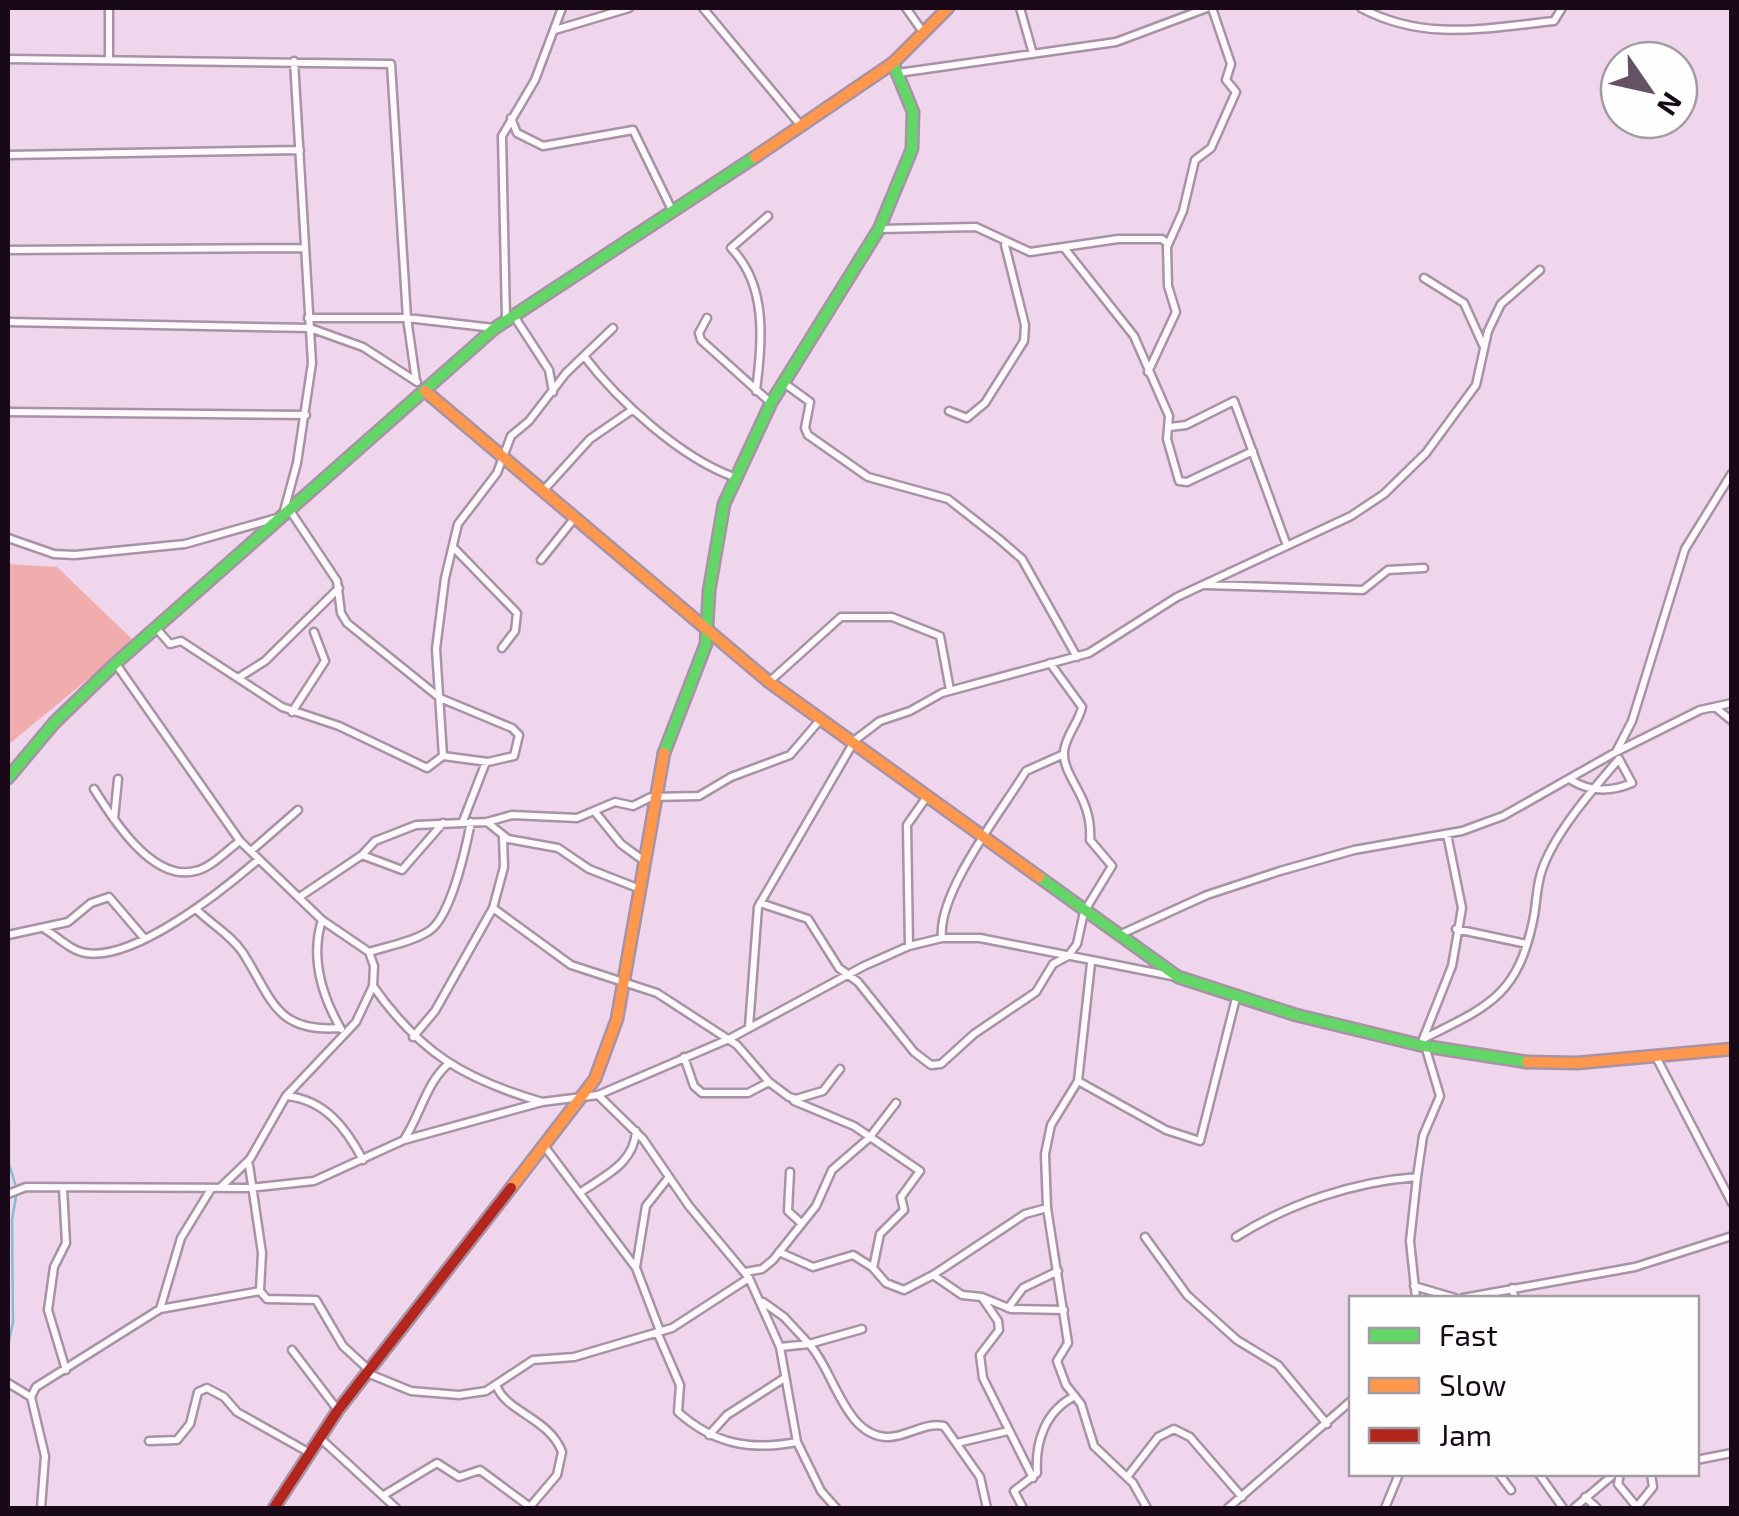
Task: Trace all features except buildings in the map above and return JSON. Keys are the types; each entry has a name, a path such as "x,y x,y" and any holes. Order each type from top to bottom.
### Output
{"street":[{"path":"108,8 110,59"},
{"path":"553,392 549,370 510,318 500,150 511,117 532,85 562,8"},
{"path":"555,30 630,8"},
{"path":"703,8 803,128"},
{"path":"906,8 923,32"},
{"path":"1020,8 1033,54"},
{"path":"895,68 1116,42 1210,8 1231,64 1226,80 1236,92 1211,148 1193,164 1183,211 1168,244 1168,282 1176,312 1148,372"},
{"path":"1362,8 1400,24 1458,33 1554,22 1562,8"},
{"path":"8,778 54,723 116,664 495,328 895,68 943,10"},
{"path":"8,59 383,62 393,67 407,318 416,380"},
{"path":"283,514 306,415 312,363 294,61"},
{"path":"274,1508 338,1410 583,1098 607,1051 622,983 651,797 673,722 702,659 718,536 734,478 770,402 880,229 915,130 914,112 895,68"},
{"path":"511,117 517,133 542,146 632,130 673,212"},
{"path":"8,154 300,150"},
{"path":"756,391 760,336 752,272 731,248 768,216"},
{"path":"880,229 969,226 1030,252 1118,239 1162,239 1168,244"},
{"path":"948,411 967,418 978,411 1022,347 1024,325 1005,244"},
{"path":"8,250 304,248"},
{"path":"1064,249 1134,336 1170,427 1170,452 1177,478 1183,483 1252,451"},
{"path":"749,1027 760,903 851,745 880,721 950,690 1077,657 1286,543 1351,516 1402,480 1476,385 1500,304 1540,270"},
{"path":"1424,278 1464,302 1485,347"},
{"path":"308,318 407,318 495,328"},
{"path":"707,318 699,332 702,340 770,402"},
{"path":"8,322 310,328 363,347 416,380 573,520 851,745 1178,978"},
{"path":"442,756 436,649 452,546 466,511 504,459 510,436 529,422 613,328"},
{"path":"584,356 632,410 702,461 734,478"},
{"path":"784,383 810,402 805,428 808,435 868,477 948,499 1022,559 1077,657"},
{"path":"1170,427 1186,425 1234,400 1286,543"},
{"path":"542,492 594,435 632,410"},
{"path":"8,412 306,415"},
{"path":"1423,1042 1493,1004 1512,976 1527,944 1538,882 1549,854 1598,789 1618,754 1632,721 1685,549 1732,473"},
{"path":"8,538 54,554 76,555 185,544 283,514"},
{"path":"156,628 170,644 181,641 292,712 339,726 427,768 442,756 486,762 512,758 518,740 516,731 440,698 347,623 341,613 339,588 283,514"},
{"path":"541,560 573,520"},
{"path":"452,546 518,613 516,631 502,648"},
{"path":"1205,585 1363,590 1388,570 1424,568"},
{"path":"238,678 265,661 339,588"},
{"path":"770,682 833,621 884,616 940,636 950,690"},
{"path":"292,712 325,660 314,632"},
{"path":"760,903 808,919 847,974 921,1060 936,1066 988,1024 1032,996 1056,960 1068,956 1080,936 1084,912 1112,866 1090,840 1092,819 1064,754 1082,707 1050,662"},
{"path":"116,664 240,841 322,920 368,952 374,966 373,986 360,1015 286,1096 250,1158 221,1187"},
{"path":"1118,935 1207,895 1280,871 1354,850 1447,834 1522,808 1618,754 1714,706 1732,702"},
{"path":"1714,706 1732,721"},
{"path":"301,896 384,836 416,825 487,822 512,815 577,818 611,803 633,806 651,797 694,797 738,773 782,760 820,720"},
{"path":"942,938 948,900 982,838 1029,768 1064,754"},
{"path":"1570,779 1584,788 1598,789 1632,783 1618,754"},
{"path":"368,952 417,937 436,924 458,872 467,822 486,762"},
{"path":"114,820 118,779"},
{"path":"94,789 114,820 164,870 176,867 194,872 240,841"},
{"path":"909,946 908,825 926,798"},
{"path":"250,851 298,810"},
{"path":"595,812 621,844 640,858"},
{"path":"362,855 402,870 444,822"},
{"path":"487,822 504,836 558,848 589,869 635,887"},
{"path":"1416,1296 1410,1241 1417,1177 1423,1136 1440,1096 1423,1042 1452,966 1462,899 1447,834"},
{"path":"413,1037 435,1011 492,908 504,866 504,836"},
{"path":"46,930 85,954 125,949 196,909 259,859"},
{"path":"8,935 46,930 68,922 108,896 144,938"},
{"path":"492,908 571,965 657,993 729,1039 769,1082 802,1107 854,1126 920,1174 901,1197 904,1210 880,1234 873,1268"},
{"path":"196,909 236,944 280,1016 342,1031"},
{"path":"322,920 317,949 320,978 326,1003 342,1031"},
{"path":"1456,929 1527,944"},
{"path":"8,1194 26,1187 250,1188 314,1181 404,1140 542,1102 598,1095 729,1039 847,974 909,946 942,938 980,938 1178,978 1236,998 1423,1042 1547,1064 1732,1049"},
{"path":"1091,963 1078,1081 1051,1125 1046,1142 1047,1208 1068,1343 1057,1361 1094,1446 1127,1477 1147,1508"},
{"path":"373,986 413,1037 447,1065 542,1102"},
{"path":"1078,1081 1166,1130 1203,1140 1236,998"},
{"path":"1655,1056 1732,1203"},
{"path":"684,1057 694,1086 702,1093 748,1094 769,1082"},
{"path":"404,1140 422,1112 434,1078 447,1065"},
{"path":"789,1096 796,1099 823,1091 840,1069"},
{"path":"598,1095 636,1131 747,1275 762,1301 780,1348 782,1379 797,1442 821,1491 836,1508"},
{"path":"286,1096 319,1105 344,1130 362,1160"},
{"path":"250,1158 250,1188 262,1253 260,1291 267,1299 316,1300 343,1346 389,1386 459,1395 498,1387 533,1360 574,1357 658,1332 723,1299 778,1252 816,1206 832,1170 869,1138 896,1103"},
{"path":"582,1192 626,1159 635,1148 636,1131"},
{"path":"545,1147 636,1268 680,1384 678,1412 723,1443 752,1448 797,1442"},
{"path":"790,1172 788,1211 801,1223"},
{"path":"636,1268 646,1206 668,1177"},
{"path":"1236,1237 1328,1194 1386,1179 1417,1177"},
{"path":"63,1188 66,1244 54,1267 48,1310 66,1370"},
{"path":"160,1309 182,1238 211,1188"},
{"path":"778,1252 814,1267 852,1255 873,1268 886,1283 904,1290 1026,1214 1047,1208"},
{"path":"1473,1296 1635,1267 1732,1236"},
{"path":"1144,1238 1187,1295 1242,1344 1278,1365 1326,1424"},
{"path":"1008,1308 1023,1288 1058,1271"},
{"path":"933,1275 962,1295 982,1297 1008,1308 1064,1310"},
{"path":"1414,1286 1448,1296"},
{"path":"1512,1288 1515,1296"},
{"path":"41,1508 45,1456 31,1397 36,1388 160,1309 260,1291"},
{"path":"982,1297 998,1320 999,1330 980,1355 981,1370 1033,1478"},
{"path":"762,1301 784,1317 809,1344 832,1373 857,1424 867,1432 892,1437 939,1424 957,1442 980,1477 987,1508"},
{"path":"780,1348 862,1329"},
{"path":"292,1350 338,1410"},
{"path":"709,1435 727,1415 782,1379"},
{"path":"8,1383 31,1397"},
{"path":"384,1494 437,1463 459,1477 480,1470 529,1508 556,1475 562,1452 551,1432 502,1397 498,1387"},
{"path":"149,1441 176,1440 190,1424 198,1392 207,1388 224,1397 237,1412 308,1452"},
{"path":"1023,1508 1014,1491 1033,1478 1038,1469 1036,1446 1054,1408 1075,1396"},
{"path":"1228,1508 1349,1403"},
{"path":"1127,1477 1158,1437 1174,1430 1190,1437 1242,1496"},
{"path":"957,1442 1008,1432"},
{"path":"319,1438 396,1508"},
{"path":"1699,1460 1732,1454"},
{"path":"1397,1508 1386,1505 1399,1476"},
{"path":"1500,1476 1511,1490"},
{"path":"1540,1476 1563,1508"},
{"path":"1574,1508 1614,1476"},
{"path":"1617,1476 1618,1484 1636,1507 1653,1487 1652,1476"},
{"path":"1585,1498 1598,1508"}],"shaded area":[{"path":"8,564 57,567 134,641 8,745"}],"waterway":[{"path":"8,1346 13,1322 12,1220 17,1190 9,1164 9,1122"}],"traffic: fast":[{"path":"664,753 706,644 709,591 724,504 771,403 879,229 912,149 913,112 893,63"},
{"path":"8,778 54,723 116,663 495,328 755,157"},
{"path":"1039,877 1178,977 1296,1015 1424,1046 1527,1062"}],"traffic: slow":[{"path":"755,157 893,63 948,8"},
{"path":"425,391 769,682 1039,877"},
{"path":"511,1188 595,1079 617,1019 664,753"},
{"path":"1527,1062 1577,1063 1732,1049"}],"traffic: jam":[{"path":"274,1508 338,1410 511,1188"}]}
